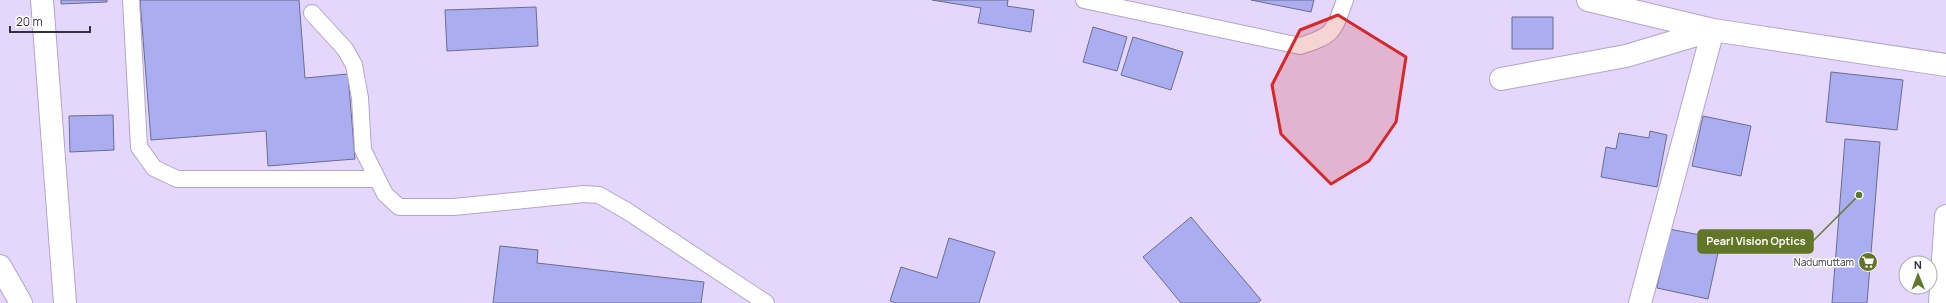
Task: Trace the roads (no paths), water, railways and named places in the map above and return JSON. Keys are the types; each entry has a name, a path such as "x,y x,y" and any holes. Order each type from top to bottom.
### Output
{"street":[{"path":"42,0 65,303"},
{"path":"1588,0 1713,30 1946,65"},
{"path":"1501,79 1626,56 1713,30"},
{"path":"1640,303 1713,30"},
{"path":"1940,303 1946,216"},
{"path":"0,266 21,303"}],"lane":[{"path":"131,0 139,147 154,168 177,179 376,179"},
{"path":"1084,0 1300,46 1321,39 1335,28 1345,0"},
{"path":"312,12 345,49 354,65 360,98 363,150 376,179 385,194 399,207 454,207 584,194 600,195 627,211 766,303"}],"place":[{"name":"Pearl Vision Optics","path":"1859,195"},
{"name":"Nadumuttam","path":"1868,262"}]}
